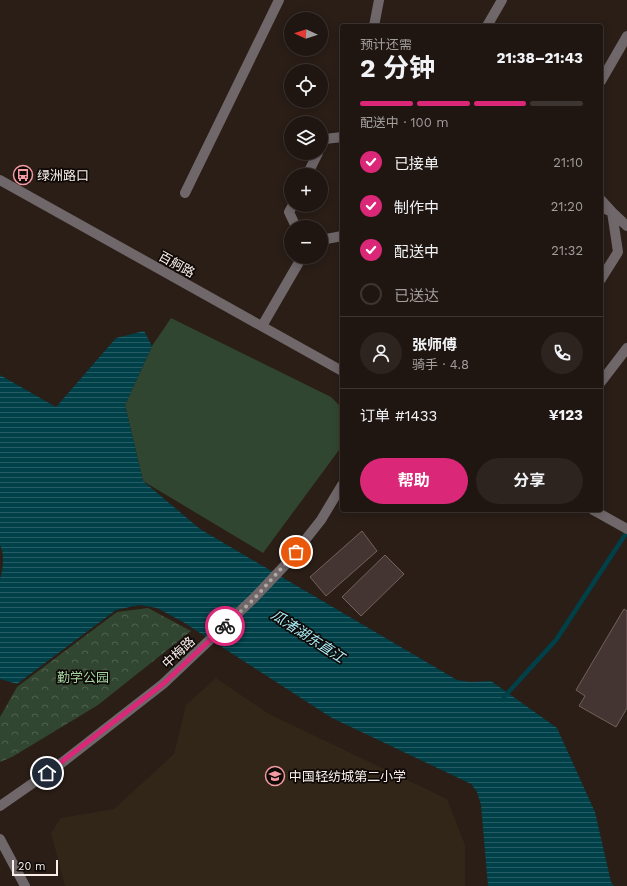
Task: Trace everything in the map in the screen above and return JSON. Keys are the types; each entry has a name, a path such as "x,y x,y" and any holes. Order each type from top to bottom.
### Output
{"street":[{"path":"184,193 279,0"},
{"path":"374,24 379,0"},
{"path":"488,24 502,0"},
{"path":"603,78 627,36"},
{"path":"328,139 340,137"},
{"name":"百舸路","path":"0,180 340,369"},
{"path":"603,202 627,226"},
{"path":"603,208 612,212"},
{"path":"603,276 618,252 612,212"},
{"path":"328,239 340,236"},
{"path":"262,326 298,264"},
{"path":"603,379 627,348"},
{"name":"中梅路","path":"0,806 59,765 163,684 254,599 287,563 321,520 340,488"},
{"path":"597,512 627,529"},
{"path":"0,839 25,886"}],"shaded area":[{"name":"中国轻纺城第二小学","path":"216,678 269,714 447,799 465,845 465,886 65,886 51,833 61,818 114,809 174,754 186,705"}],"green space":[{"path":"171,318 331,397 340,406 340,449 263,553 143,481 125,405 152,346"},
{"name":"勤学公园","path":"148,608 191,631 98,705 12,757 0,762 0,717 17,687 117,612"}],"water":[{"name":"瓜渚湖东直江","path":"144,331 152,346 125,405 143,481 200,529 457,680 471,682 491,681 557,728 595,812 611,882 614,886 488,886 481,805 477,792 471,784 332,718 183,622 157,608 139,605 116,610 17,684 0,679 0,579 3,553 0,545 0,375 56,407 116,338"}],"building":[{"path":"362,531 377,551 326,596 310,577"},
{"path":"385,555 404,574 361,616 342,597"},
{"path":"624,609 627,611 627,708 616,727 579,706 585,696 576,690"}],"waterway":[{"path":"504,697 556,640 627,532"}],"way so far":[{"path":"225,626 254,599 296,552"}],"place":[{"name":"绿洲路口","path":"23,175"},
{"name":"中国轻纺城第二小学","path":"275,776"}],"route":[{"path":"47,773 163,684 225,626"}]}
